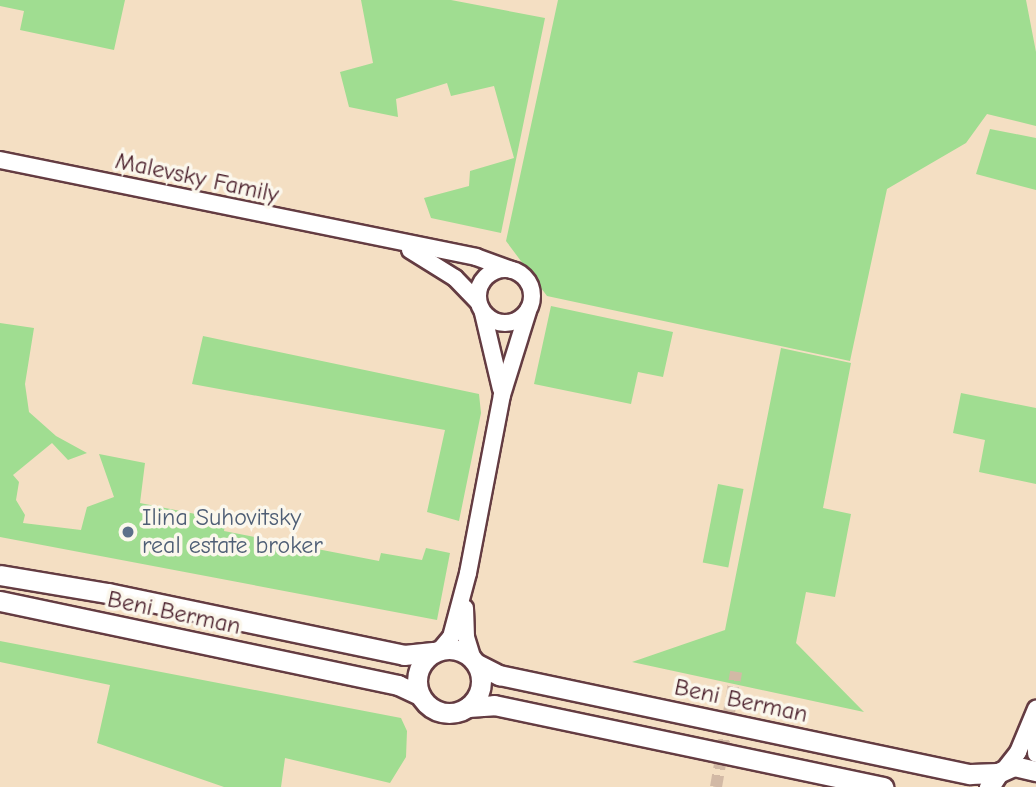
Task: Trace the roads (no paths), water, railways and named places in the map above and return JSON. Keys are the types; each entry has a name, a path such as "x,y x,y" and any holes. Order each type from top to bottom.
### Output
{"street":[{"name":"Malevsky Family","path":"0,160 475,257 512,270"},
{"name":"Malevsky Family","path":"385,240 438,265 480,307"},
{"path":"502,395 480,307 484,279 503,269 512,270 528,281 532,293 502,395 468,573 451,637 436,651 417,676 419,695 444,713 468,707 494,705 883,787"},
{"path":"480,307 506,324 528,311"},
{"path":"468,573 466,637 482,682 468,707"},
{"name":"Beni Berman","path":"0,575 108,593 404,655 436,651"},
{"name":"Beni Berman","path":"0,601 398,685 419,695"},
{"path":"436,651 457,649 475,660"},
{"name":"Beni Berman","path":"475,660 499,675 970,774 997,777 1025,766 1036,771"},
{"path":"997,777 1018,752 1036,709"},
{"path":"1036,717 1036,754"}],"tunnel":[{"path":"716,787 736,672"}],"place":[{"name":"Ilina Suhovitsky real estate broker","path":"128,532"}]}
